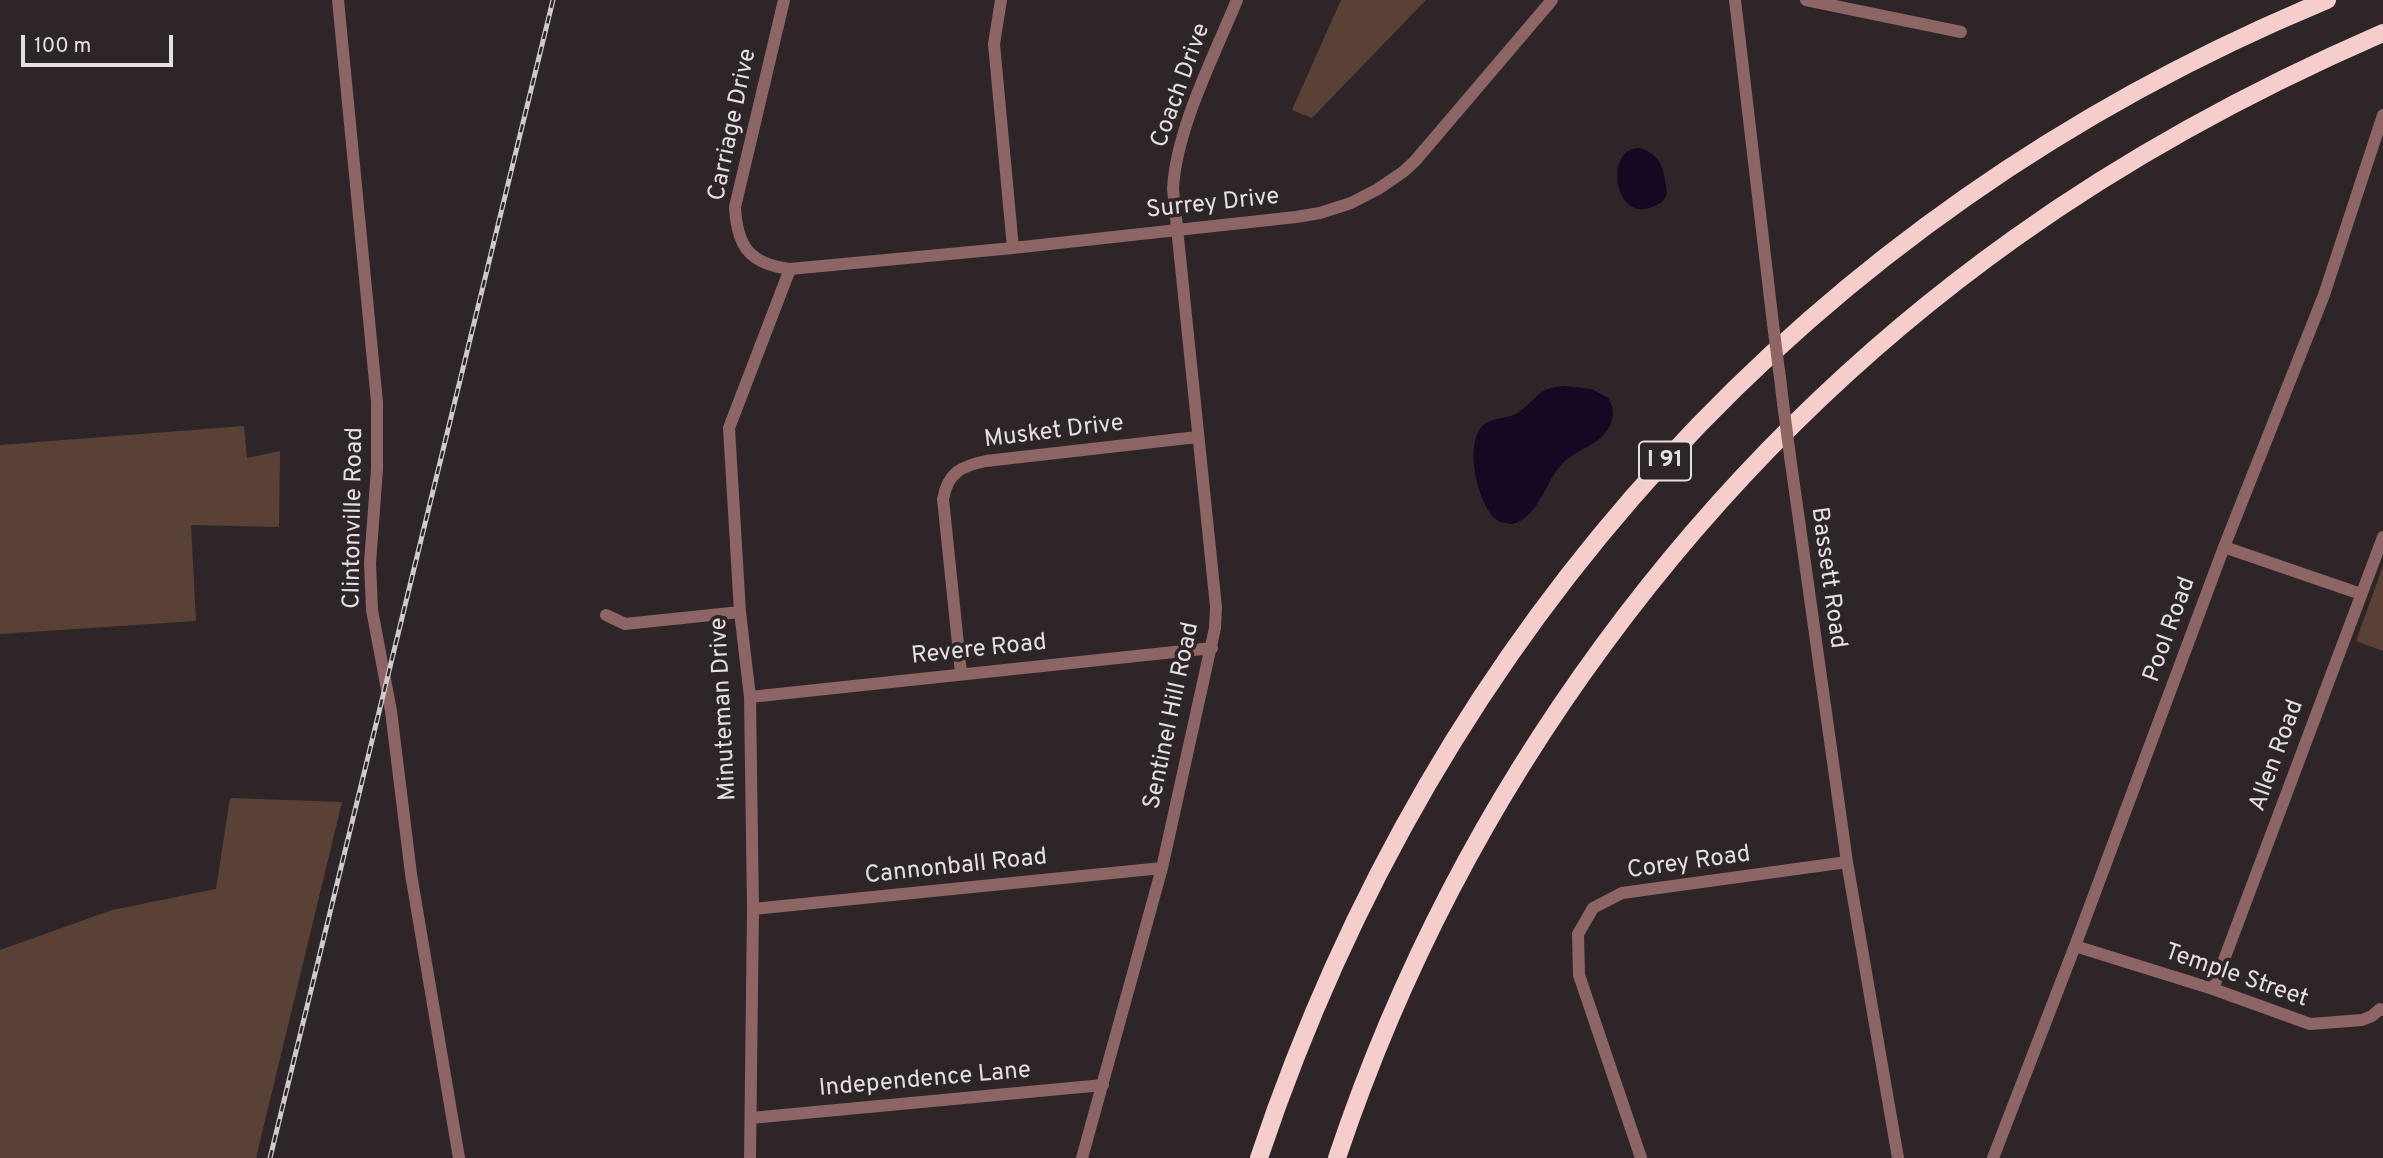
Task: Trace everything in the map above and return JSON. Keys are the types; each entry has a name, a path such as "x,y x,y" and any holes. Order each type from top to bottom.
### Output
{"highway":[{"name":"I 91","path":"1259,1158 1302,1039 1337,957 1418,798 1486,687 1534,620 1598,537 1654,473 1720,402 1781,344 1854,282 1955,204 2047,143 2145,85 2232,41 2327,0"},
{"name":"I 91","path":"1337,1158 1366,1077 1409,974 1468,858 1516,776 1598,652 1671,559 1745,475 1806,413 1869,355 1970,272 2036,224 2132,161 2216,113 2383,33"}],"street":[{"name":"Clintonville Road","path":"338,0 377,402 377,469 370,564 372,610 391,711 411,874 459,1158"},
{"name":"Carriage Drive","path":"784,0 735,207 738,233 751,255 761,263 790,270"},
{"path":"1001,0 994,44 1013,248"},
{"name":"Coach Drive","path":"1176,230 1173,189 1177,154 1237,0"},
{"name":"Surrey Drive","path":"790,270 1320,213 1351,203 1378,189 1416,161 1552,0"},
{"name":"Bassett Road","path":"1735,0 1783,403 1847,862 1898,1158"},
{"path":"1806,0 1961,32"},
{"name":"Pool Road","path":"1993,1158 2224,547 2324,295 2379,143 2383,115"},
{"name":"Sentinel Hill Road","path":"1082,1158 1162,868 1212,648 1216,607 1176,230"},
{"name":"Minuteman Drive","path":"750,1158 753,909 750,697 740,612 729,428 790,270"},
{"name":"Musket Drive","path":"961,673 943,499 945,486 960,469 986,461 1197,437"},
{"name":"Allen Road","path":"2213,989 2383,537"},
{"path":"2224,547 2361,594"},
{"path":"606,615 625,624 740,612"},
{"name":"Revere Road","path":"750,697 1212,648"},
{"name":"Corey Road","path":"1641,1158 1579,975 1578,934 1593,908 1622,893 1847,862"},
{"name":"Cannonball Road","path":"753,909 1162,868"},
{"name":"Temple Street","path":"2075,946 2213,989 2310,1024 2362,1020 2372,1016 2382,1006"},
{"name":"Independence Lane","path":"751,1118 1103,1085"}],"shaded area":[{"path":"1341,0 1426,0 1312,118 1292,110"},
{"path":"1640,148 1653,155 1661,165 1667,193 1657,205 1639,209 1629,204 1622,195 1618,170 1621,159 1629,151"},
{"path":"1565,386 1592,389 1608,398 1612,406 1612,421 1598,440 1561,465 1529,514 1513,524 1500,521 1487,509 1475,474 1474,449 1480,429 1488,422 1519,412 1543,391"},
{"path":"244,426 247,458 280,451 279,527 191,525 196,621 0,634 0,445"},
{"path":"2383,566 2383,651 2356,641"},
{"path":"230,798 342,802 256,1158 0,1158 0,950 112,910 216,889"}],"railway":[{"path":"270,1158 553,0"}]}
